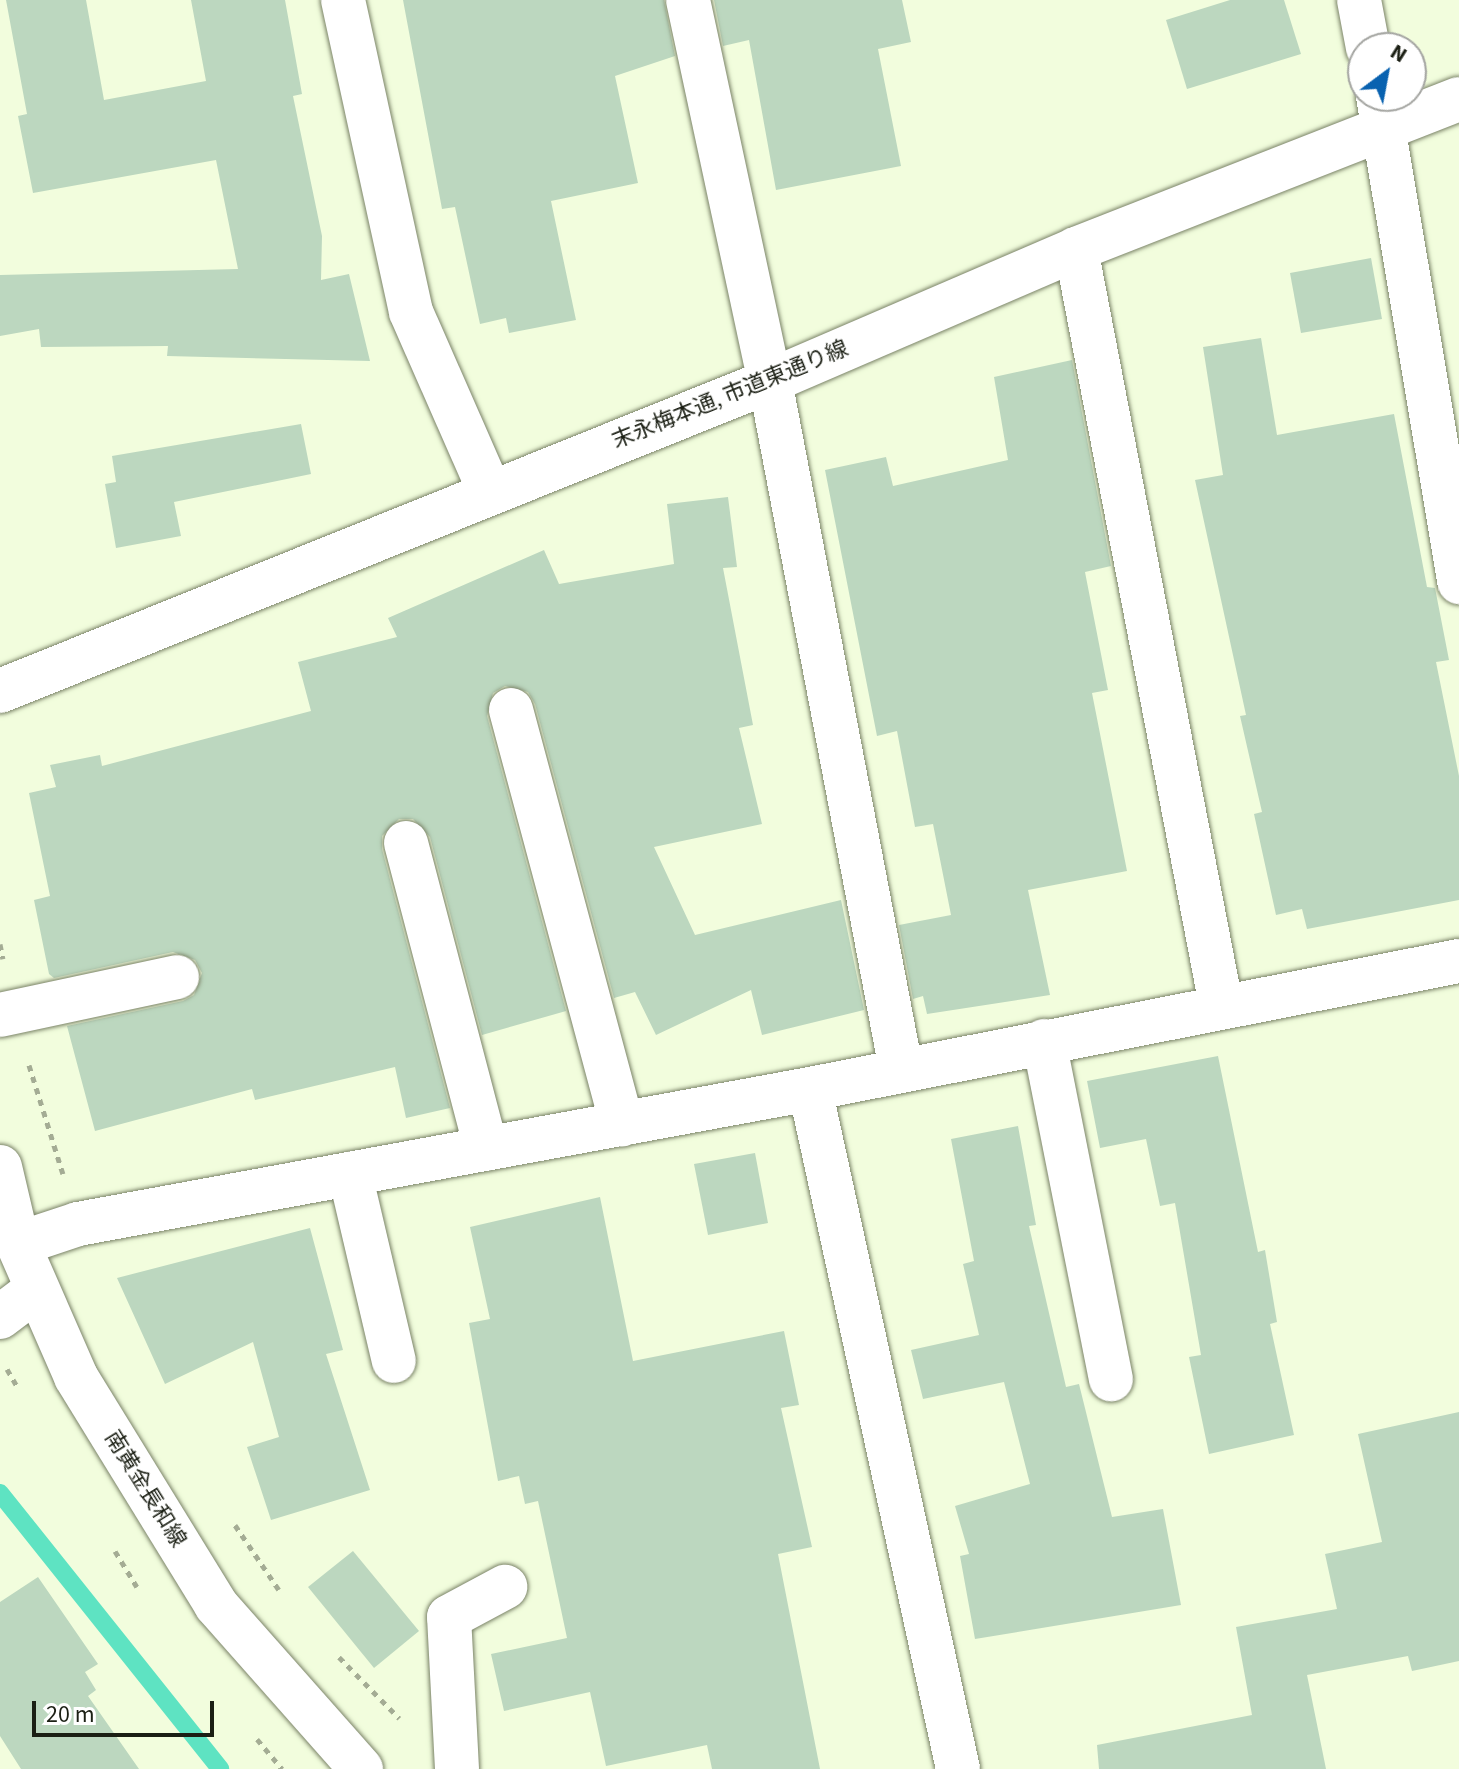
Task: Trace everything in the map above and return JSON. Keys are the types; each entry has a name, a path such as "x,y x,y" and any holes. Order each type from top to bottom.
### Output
{"street":[{"path":"343,0 411,312 490,492"},
{"path":"688,0 770,381 901,1069"},
{"path":"1359,0 1365,32"},
{"name":"末永梅本通, 市道東通り線","path":"0,691 770,381 1382,113 1459,99"},
{"path":"1382,113 1459,582"},
{"path":"1076,249 1221,1005"},
{"path":"511,710 622,1124"},
{"path":"406,843 486,1149"},
{"path":"18,1244 78,1224 810,1089 1221,1005 1459,961"},
{"path":"6,1014 177,977"},
{"path":"1044,1041 1111,1379"},
{"path":"810,1089 958,1769"},
{"name":"南黄金長和線","path":"0,1167 18,1244 76,1377 216,1605 361,1769"},
{"path":"350,1174 394,1361"},
{"path":"0,1317 37,1289"},
{"path":"457,1769 449,1617 505,1587"}],"path":[{"path":"0,944 6,1014 78,1224"},
{"path":"231,1520 285,1597"},
{"path":"327,1644 405,1724"}],"building":[{"path":"6,0 86,0 104,100 206,81 191,0 285,0 302,94 293,96 322,236 321,280 349,274 370,361 167,356 168,346 41,347 39,329 0,336 0,275 238,269 216,160 33,193 18,116 27,114"},
{"path":"403,0 664,0 675,56 615,76 638,183 551,201 576,320 509,333 506,318 480,324 455,207 442,209"},
{"path":"714,0 902,0 911,42 878,49 901,166 776,190 749,40 723,46"},
{"path":"1230,0 1284,0 1301,54 1187,89 1166,20"},
{"path":"1371,258 1382,319 1301,333 1290,273"},
{"path":"1261,338 1277,435 1394,414 1427,587 1435,588 1449,660 1436,662 1459,776 1459,900 1307,929 1302,909 1276,915 1254,814 1262,812 1240,716 1246,715 1195,480 1223,475 1203,347"},
{"path":"1072,360 1111,566 1085,572 1108,690 1092,693 1127,871 1028,890 1050,995 927,1014 923,996 913,999 899,925 951,915 933,824 915,827 897,731 877,736 825,470 886,457 893,486 1008,460 994,377"},
{"path":"301,424 311,474 174,502 181,536 116,548 105,484 116,482 112,456"},
{"path":"728,497 737,567 723,568 753,725 739,728 762,824 654,847 695,935 841,900 864,1010 762,1035 751,990 656,1035 635,992 614,998 535,704 528,692 505,686 493,693 487,716 566,1011 482,1035 430,837 413,819 399,819 382,836 382,849 450,1108 406,1118 395,1067 255,1100 252,1089 95,1131 67,1026 183,1001 194,995 202,973 195,960 173,952 54,978 49,974 34,900 50,896 29,793 56,787 50,765 100,755 102,766 311,711 298,662 397,637 388,618 544,550 559,584 674,564 667,504"},
{"path":"1218,1056 1258,1252 1265,1250 1277,1322 1270,1324 1294,1435 1209,1454 1189,1357 1201,1355 1175,1203 1160,1206 1146,1139 1100,1148 1087,1081"},
{"path":"1018,1126 1036,1225 1029,1226 1066,1387 1079,1384 1112,1517 1163,1509 1181,1605 975,1639 960,1556 969,1554 955,1506 1030,1484 1004,1382 923,1399 911,1350 979,1335 963,1264 974,1261 951,1139"},
{"path":"755,1153 768,1223 708,1235 694,1164"},
{"path":"600,1197 633,1361 784,1331 799,1405 781,1408 812,1547 778,1554 820,1769 712,1769 707,1745 606,1766 590,1692 504,1711 491,1654 567,1638 538,1501 525,1504 519,1476 498,1481 469,1323 490,1319 470,1227"},
{"path":"310,1228 343,1350 326,1354 370,1490 271,1520 247,1447 279,1437 253,1342 165,1384 117,1278"},
{"path":"1459,1412 1459,1661 1412,1671 1408,1656 1307,1675 1326,1769 1099,1769 1097,1745 1252,1715 1236,1627 1337,1609 1325,1554 1382,1542 1358,1434"},
{"path":"353,1551 419,1631 374,1668 308,1587"},
{"path":"38,1577 98,1664 85,1672 96,1690 88,1696 139,1769 21,1769 0,1736 0,1602"}],"waterway":[{"path":"0,1493 220,1769"}]}
